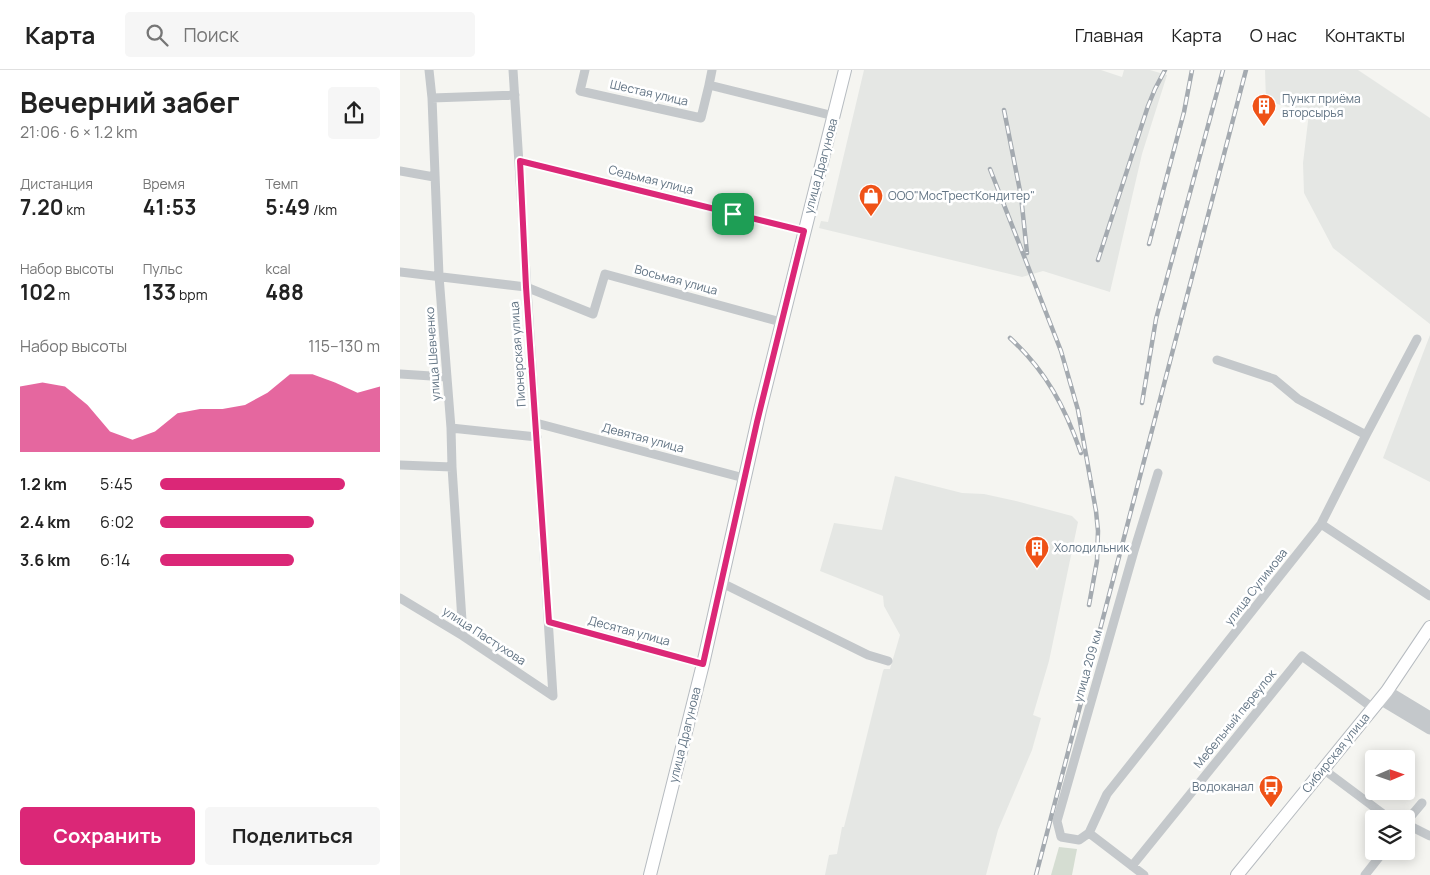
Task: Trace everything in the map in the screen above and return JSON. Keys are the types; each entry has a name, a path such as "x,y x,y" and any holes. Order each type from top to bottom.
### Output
{"main road":[{"name":"улица Драгунова","path":"650,875 703,664 781,322 845,70"},
{"name":"Сибирская улица","path":"1238,875 1380,699 1430,627"}],"street":[{"name":"улица Шевченко","path":"429,70 432,98 439,276 451,428 463,636"},
{"name":"Пионерская улица","path":"513,70 553,696"},
{"name":"Шестая улица","path":"585,70 580,91 700,118 712,70"},
{"path":"709,85 834,116"},
{"path":"432,98 515,95"},
{"name":"Седьмая улица","path":"520,161 804,231"},
{"path":"400,172 434,177"},
{"path":"400,272 526,287"},
{"name":"Восьмая улица","path":"526,287 593,314 605,274 781,322"},
{"name":"улица Сулимова","path":"1089,833 1107,794 1321,524 1417,339"},
{"path":"1216,360 1274,379 1298,399 1366,435"},
{"path":"400,374 447,377"},
{"name":"Девятая улица","path":"536,423 744,478"},
{"path":"451,428 537,437"},
{"path":"400,464 452,467"},
{"name":"улица 209 км","path":"1089,833 1079,840 1061,837 1058,821 1134,551 1158,473"},
{"path":"1321,524 1430,596"},
{"path":"722,583 868,655 888,661"},
{"name":"улица Пастухова","path":"400,598 463,636 553,696"},
{"name":"Десятая улица","path":"549,622 703,664"},
{"name":"Мебельный переулок","path":"1132,866 1302,656 1380,699"},
{"path":"1380,699 1430,717"},
{"path":"1380,699 1430,728"},
{"path":"1323,769 1378,810"},
{"path":"1415,811 1422,802"},
{"path":"1415,828 1430,836"},
{"path":"1089,833 1144,875"},
{"path":"1365,875 1377,860"}],"shaded area":[{"path":"864,70 1101,70 1122,77 1124,70 1150,70 1167,75 1142,154 1110,292 1043,271 1022,277 819,228 821,221 828,222"},
{"path":"1265,70 1358,70 1430,118 1430,324 1333,248 1304,193 1303,163 1309,113 1266,101"},
{"path":"1430,335 1430,482 1383,458"},
{"path":"895,476 962,493 984,494 1016,501 1072,516 1078,522 1049,661 1033,715 1041,718 1032,750 998,830 986,875 825,875 829,855 837,854 842,827 844,827 883,671 884,669 890,669 900,635 884,606 883,596 820,571 834,523 882,530"},
{"path":"1059,847 1077,849 1072,875 1051,875"}],"railway":[{"path":"1098,260 1148,106 1165,70"},
{"path":"1149,244 1184,112 1192,70"},
{"path":"1142,403 1156,319 1223,70"},
{"path":"1036,875 1246,70"},
{"path":"1004,110 1021,196 1027,253"},
{"path":"990,169 1061,351 1078,410 1098,531 1097,561 1089,605"},
{"path":"1010,338 1034,363 1053,391 1068,420 1081,453"}],"place":[{"name":"Пункт приёма вторсырья","path":"1264,127"},
{"name":"ООО\"МосТрестКондитер\"","path":"871,217"},
{"name":"Холодильник","path":"1037,569"},
{"name":"Водоканал","path":"1271,808"}],"route":[{"path":"520,161 733,214 804,231 757,422 703,664 549,622 526,287 520,161"}]}
